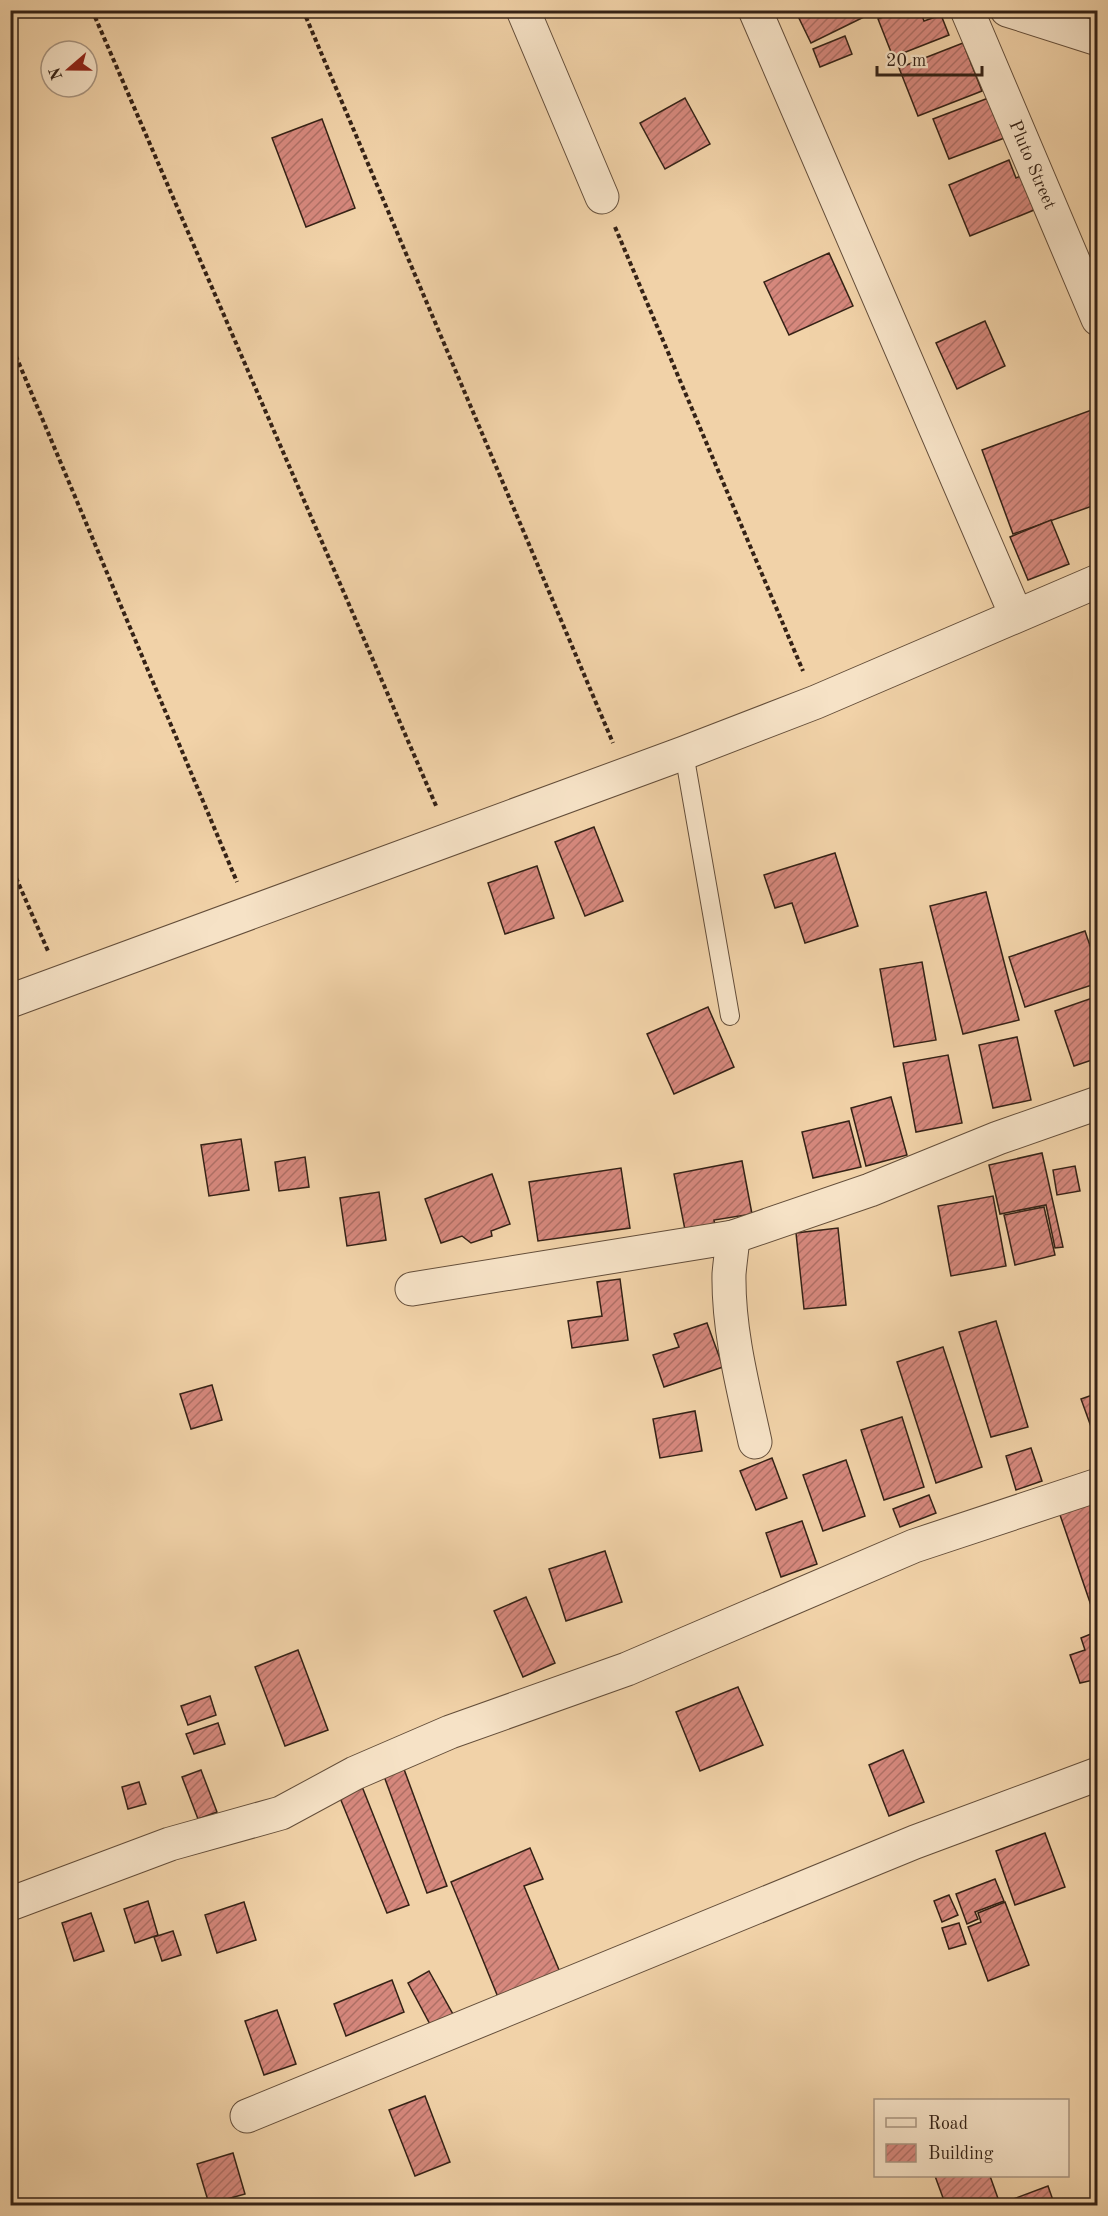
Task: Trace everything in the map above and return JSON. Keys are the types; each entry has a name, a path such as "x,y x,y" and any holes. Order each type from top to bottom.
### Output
{"street":[{"path":"523,10 602,197"},
{"path":"755,10 1016,615"},
{"name":"Pluto Street","path":"967,10 1098,319"},
{"path":"1007,10 1098,39"},
{"path":"10,1001 684,753 816,702 1098,581"},
{"path":"412,1289 733,1237 870,1190 998,1138 1098,1102"},
{"path":"733,1237 729,1274 732,1317 744,1396 755,1442"},
{"path":"10,1904 170,1844 281,1813 355,1773 450,1732 627,1669 914,1546 1098,1485"},
{"path":"247,2116 915,1842 1098,1774"}],"lane":[{"path":"684,753 730,1016"}],"path":[{"path":"92,10 451,838"},
{"path":"303,10 627,774"},
{"path":"602,197 816,702"},
{"path":"10,342 250,913"},
{"path":"10,864 61,982"}],"building":[{"path":"795,10 869,10 870,14 811,43"},
{"path":"899,10 920,10 924,21 941,15 949,35 893,57 878,19"},
{"path":"845,36 852,54 820,67 813,49"},
{"path":"963,43 982,91 918,116 899,68"},
{"path":"991,97 1007,137 949,159 933,119"},
{"path":"685,98 710,144 665,169 640,123"},
{"path":"322,119 355,208 306,227 272,138"},
{"path":"1009,160 1016,178 1025,174 1039,208 970,236 949,185"},
{"path":"829,253 853,306 789,335 764,282"},
{"path":"985,321 1005,366 957,389 936,343"},
{"path":"1097,408 1098,504 1013,534 982,450"},
{"path":"1051,520 1069,564 1028,580 1010,537"},
{"path":"594,827 623,901 585,916 555,842"},
{"path":"835,853 858,926 805,943 792,903 775,908 764,875"},
{"path":"537,866 554,918 505,934 488,883"},
{"path":"986,892 1019,1020 963,1034 930,906"},
{"path":"1085,931 1098,969 1098,983 1025,1007 1009,957"},
{"path":"922,962 936,1040 894,1047 880,969"},
{"path":"1098,996 1098,1058 1074,1066 1055,1011"},
{"path":"708,1007 734,1067 674,1094 647,1034"},
{"path":"1017,1037 1031,1100 993,1108 979,1045"},
{"path":"948,1055 962,1123 916,1132 903,1063"},
{"path":"891,1097 907,1155 866,1166 851,1108"},
{"path":"849,1121 861,1167 813,1178 802,1132"},
{"path":"241,1139 249,1190 209,1196 201,1145"},
{"path":"1042,1153 1063,1247 1055,1248 1046,1205 1000,1214 989,1165"},
{"path":"305,1157 309,1187 279,1191 275,1162"},
{"path":"742,1161 752,1214 714,1220 716,1230 686,1235 674,1174"},
{"path":"1075,1166 1080,1191 1057,1195 1053,1170"},
{"path":"621,1168 630,1228 538,1241 529,1182"},
{"path":"492,1174 510,1224 491,1231 492,1236 471,1243 462,1236 441,1243 425,1199"},
{"path":"379,1192 386,1240 347,1246 340,1198"},
{"path":"993,1196 1006,1266 951,1276 938,1206"},
{"path":"1044,1207 1055,1255 1015,1265 1004,1215"},
{"path":"838,1228 846,1305 804,1309 796,1233"},
{"path":"620,1279 628,1340 572,1348 568,1321 602,1316 597,1282"},
{"path":"996,1321 1028,1427 991,1437 959,1332"},
{"path":"707,1323 723,1367 664,1387 653,1355 679,1347 674,1334"},
{"path":"943,1347 982,1467 936,1483 897,1362"},
{"path":"212,1385 222,1420 191,1429 180,1394"},
{"path":"1098,1393 1098,1446 1081,1399"},
{"path":"695,1411 702,1451 660,1458 653,1419"},
{"path":"902,1417 924,1487 884,1500 861,1430"},
{"path":"1031,1448 1042,1481 1016,1490 1006,1456"},
{"path":"772,1458 787,1498 756,1510 740,1471"},
{"path":"846,1460 865,1516 823,1531 803,1475"},
{"path":"929,1495 936,1513 900,1527 893,1509"},
{"path":"1098,1499 1098,1616 1095,1617 1059,1512"},
{"path":"802,1521 817,1564 781,1577 766,1533"},
{"path":"605,1551 622,1602 566,1621 549,1569"},
{"path":"526,1597 555,1663 523,1677 494,1611"},
{"path":"1098,1631 1098,1692 1093,1680 1080,1683 1070,1655 1085,1650 1081,1638"},
{"path":"298,1650 328,1730 285,1746 255,1667"},
{"path":"738,1687 763,1745 700,1771 676,1712"},
{"path":"210,1696 216,1715 188,1725 181,1706"},
{"path":"218,1723 225,1744 194,1754 186,1734"},
{"path":"903,1750 924,1802 889,1816 869,1765"},
{"path":"401,1761 447,1886 427,1893 381,1768"},
{"path":"201,1770 217,1812 198,1819 182,1777"},
{"path":"139,1782 146,1804 128,1809 122,1787"},
{"path":"361,1784 409,1905 387,1913 338,1793"},
{"path":"1045,1833 1065,1887 1015,1905 996,1851"},
{"path":"530,1848 543,1879 524,1886 562,1977 500,2002 451,1882"},
{"path":"995,1879 1004,1901 975,1912 978,1919 967,1924 956,1894"},
{"path":"949,1895 958,1915 942,1922 934,1901"},
{"path":"148,1901 158,1935 135,1943 124,1909"},
{"path":"244,1902 256,1940 217,1953 205,1915"},
{"path":"1005,1902 1029,1965 988,1981 968,1927 981,1922 978,1913"},
{"path":"91,1913 104,1951 74,1961 62,1923"},
{"path":"959,1923 966,1944 949,1949 942,1928"},
{"path":"173,1931 181,1955 162,1961 154,1937"},
{"path":"429,1971 454,2016 432,2028 408,1983"},
{"path":"392,1980 404,2012 346,2036 334,2004"},
{"path":"277,2010 296,2064 264,2075 245,2021"},
{"path":"425,2096 450,2162 415,2176 389,2110"},
{"path":"233,2153 245,2194 209,2204 197,2164"},
{"path":"935,2177 990,2177 1000,2204 1048,2186 1055,2206 946,2206"}]}
